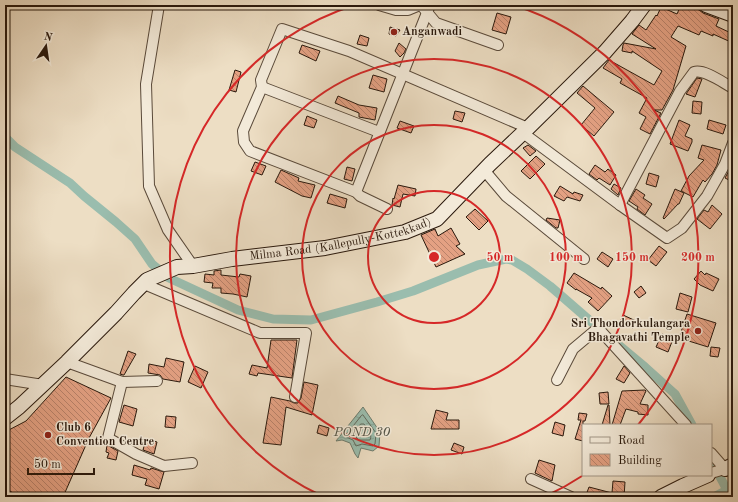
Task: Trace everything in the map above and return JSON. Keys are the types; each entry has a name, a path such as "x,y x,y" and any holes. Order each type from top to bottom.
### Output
{"main road":[{"name":"Milma Road (Kallepully-Kottekkad)","path":"5,418 19,407 67,362 146,282 177,267 325,248 405,232 437,219 484,170 526,131 605,52 632,22 644,5"},
{"path":"706,5 733,15"},
{"path":"662,497 706,476"}],"street":[{"path":"159,5 146,84 149,186 168,230 193,266"},
{"path":"379,5 396,10 408,10 424,7"},
{"path":"424,7 436,23 498,45"},
{"path":"356,192 403,74 424,7"},
{"path":"387,208 360,196 356,192 250,151 244,142 243,131 262,87 261,80 282,30 349,51 403,74 526,131 620,205 667,238 682,228 707,196 725,164 733,143"},
{"path":"620,205 680,91 694,72 698,70 708,74 733,88"},
{"path":"262,87 380,132"},
{"path":"484,170 506,196 584,258"},
{"path":"146,282 260,333 306,333 294,397"},
{"path":"557,380 573,349 598,328 685,424"},
{"path":"67,362 122,382 157,382"},
{"path":"5,379 43,385"},
{"path":"122,382 108,438 136,454 164,466 192,463"},
{"path":"712,454 729,467"},
{"path":"712,474 729,467"},
{"path":"531,479 571,497"}],"water":[{"name":"POND 30","path":"363,407 380,432 379,446 373,451 361,448 358,458 350,443 342,440 336,441"}],"building":[{"path":"681,5 687,5 719,19 716,26 733,34 733,43 713,34 713,36 701,31 699,35 678,26 671,37 686,46 673,90 662,110 654,110 661,113 650,134 640,129 646,117 639,113 647,98 620,83 622,79 603,68 609,60 654,85 662,71 632,51 632,53 622,51 623,45 624,43 656,49 632,34 639,25 646,30 656,15 657,16 661,7 677,14"},
{"path":"497,13 511,17 506,34 492,30"},
{"name":"Anganwadi","path":"390,27 400,30 396,36 389,34"},
{"path":"360,35 369,38 367,46 357,44"},
{"path":"399,43 406,49 400,57 395,51"},
{"path":"302,45 320,51 316,61 299,53"},
{"path":"235,70 241,72 236,92 229,90"},
{"path":"373,75 387,79 384,92 369,88"},
{"path":"697,78 702,79 695,97 686,94"},
{"path":"583,86 614,112 594,136 581,125 595,108 577,93"},
{"path":"338,96 359,105 377,108 375,120 359,117 359,113 335,103"},
{"path":"693,101 702,102 701,114 692,113"},
{"path":"455,111 465,113 462,122 453,119"},
{"path":"307,116 317,120 314,128 304,125"},
{"path":"679,120 690,125 685,136 692,139 688,151 670,144"},
{"path":"709,120 726,125 723,134 707,129"},
{"path":"400,121 414,126 411,133 397,128"},
{"path":"528,145 536,151 530,156 523,148"},
{"path":"702,145 721,150 717,165 712,174 705,182 703,180 693,197 681,191 689,176 704,160 698,158"},
{"path":"536,156 545,164 530,179 521,171"},
{"path":"255,162 266,166 262,175 251,171"},
{"path":"733,163 733,182 725,178"},
{"path":"595,165 605,172 608,169 616,175 610,185 599,178 597,180 589,174"},
{"path":"347,167 355,169 352,181 344,179"},
{"path":"281,170 299,178 298,181 315,185 311,198 302,196 275,182"},
{"path":"649,173 659,176 656,187 646,184"},
{"path":"614,184 621,188 618,195 611,189"},
{"path":"398,185 416,189 415,196 403,194 400,207 392,205"},
{"path":"560,186 573,194 574,192 583,195 580,201 567,197 564,201 554,196"},
{"path":"636,189 645,195 643,198 652,204 645,215 637,209 638,207 629,201"},
{"path":"675,189 684,193 679,204 664,219 663,218"},
{"path":"330,194 347,199 345,208 327,203"},
{"path":"712,205 722,214 710,229 697,219 704,210 708,212"},
{"path":"475,209 488,221 479,230 466,217"},
{"path":"547,218 560,220 558,228 546,220"},
{"path":"451,228 460,244 456,246 465,254 436,267 421,235 435,229 438,236"},
{"path":"659,246 667,252 656,266 648,260"},
{"path":"602,252 613,259 608,267 597,259"},
{"path":"221,270 221,275 239,277 240,274 251,276 247,297 221,293 221,288 212,288 213,283 204,282 205,274 214,275 214,271"},
{"path":"701,271 705,275 706,273 719,279 713,291 700,285 694,279"},
{"path":"574,273 601,289 602,287 612,296 598,311 588,302 592,298 576,290 567,283"},
{"path":"641,286 646,293 639,298 634,292"},
{"path":"680,293 692,297 688,312 676,309"},
{"name":"Sri Thondorkulangara Bhagavathi Temple","path":"687,314 716,323 708,347 679,338"},
{"path":"623,315 636,321 633,328 620,322"},
{"path":"662,334 673,339 668,352 656,347"},
{"path":"271,340 297,340 292,378 258,373 257,376 249,374 252,365 267,368"},
{"path":"711,347 720,348 718,357 710,356"},
{"path":"128,351 136,354 123,375 120,374"},
{"path":"166,358 184,362 180,382 163,379 160,375 148,373 149,364 164,367"},
{"path":"195,366 208,372 201,388 188,382"},
{"path":"624,366 630,373 624,383 616,379"},
{"name":"Club 6 Convention Centre","path":"66,377 111,398 89,438 63,497 22,497 5,489 5,432 26,421"},
{"path":"304,382 318,385 312,415 286,407 281,445 263,443 271,397 298,403 301,398"},
{"path":"645,390 646,391 640,404 648,405 648,415 638,414 638,412 626,409 620,424 612,424 622,391"},
{"path":"608,392 609,404 600,404 599,393"},
{"path":"124,405 137,409 133,426 119,422"},
{"path":"608,405 609,405 610,424 602,424"},
{"path":"436,410 448,413 446,420 459,420 459,429 431,429"},
{"path":"579,413 587,414 585,421 583,421 582,424 582,441 575,439 581,420 578,420"},
{"path":"166,416 176,417 175,428 165,427"},
{"path":"555,422 565,425 563,436 552,433"},
{"path":"319,425 329,428 327,436 317,433"},
{"path":"146,439 157,442 154,454 143,450"},
{"path":"454,443 464,447 462,454 451,450"},
{"path":"107,445 118,451 116,460 107,458 109,453 106,452"},
{"path":"539,460 555,465 552,481 535,473"},
{"path":"134,465 150,470 151,468 164,472 159,489 145,485 147,479 132,475"},
{"path":"613,481 625,482 624,497 593,497 586,495 589,487 612,493"}],"waterway":[{"path":"5,137 15,147 70,183 116,222 135,239 152,264 169,278 238,310 273,319 311,320 413,291 478,265 506,259 512,260 527,269 550,286 603,332"},
{"path":"615,342 675,394 691,424"},
{"path":"712,462 727,490"},
{"path":"714,497 732,489"}],"place":[{"name":"Anganwadi","path":"394,32"},
{"name":"Sri Thondorkulangara Bhagavathi Temple","path":"698,331"},
{"name":"Club 6 Convention Centre","path":"48,435"}]}
